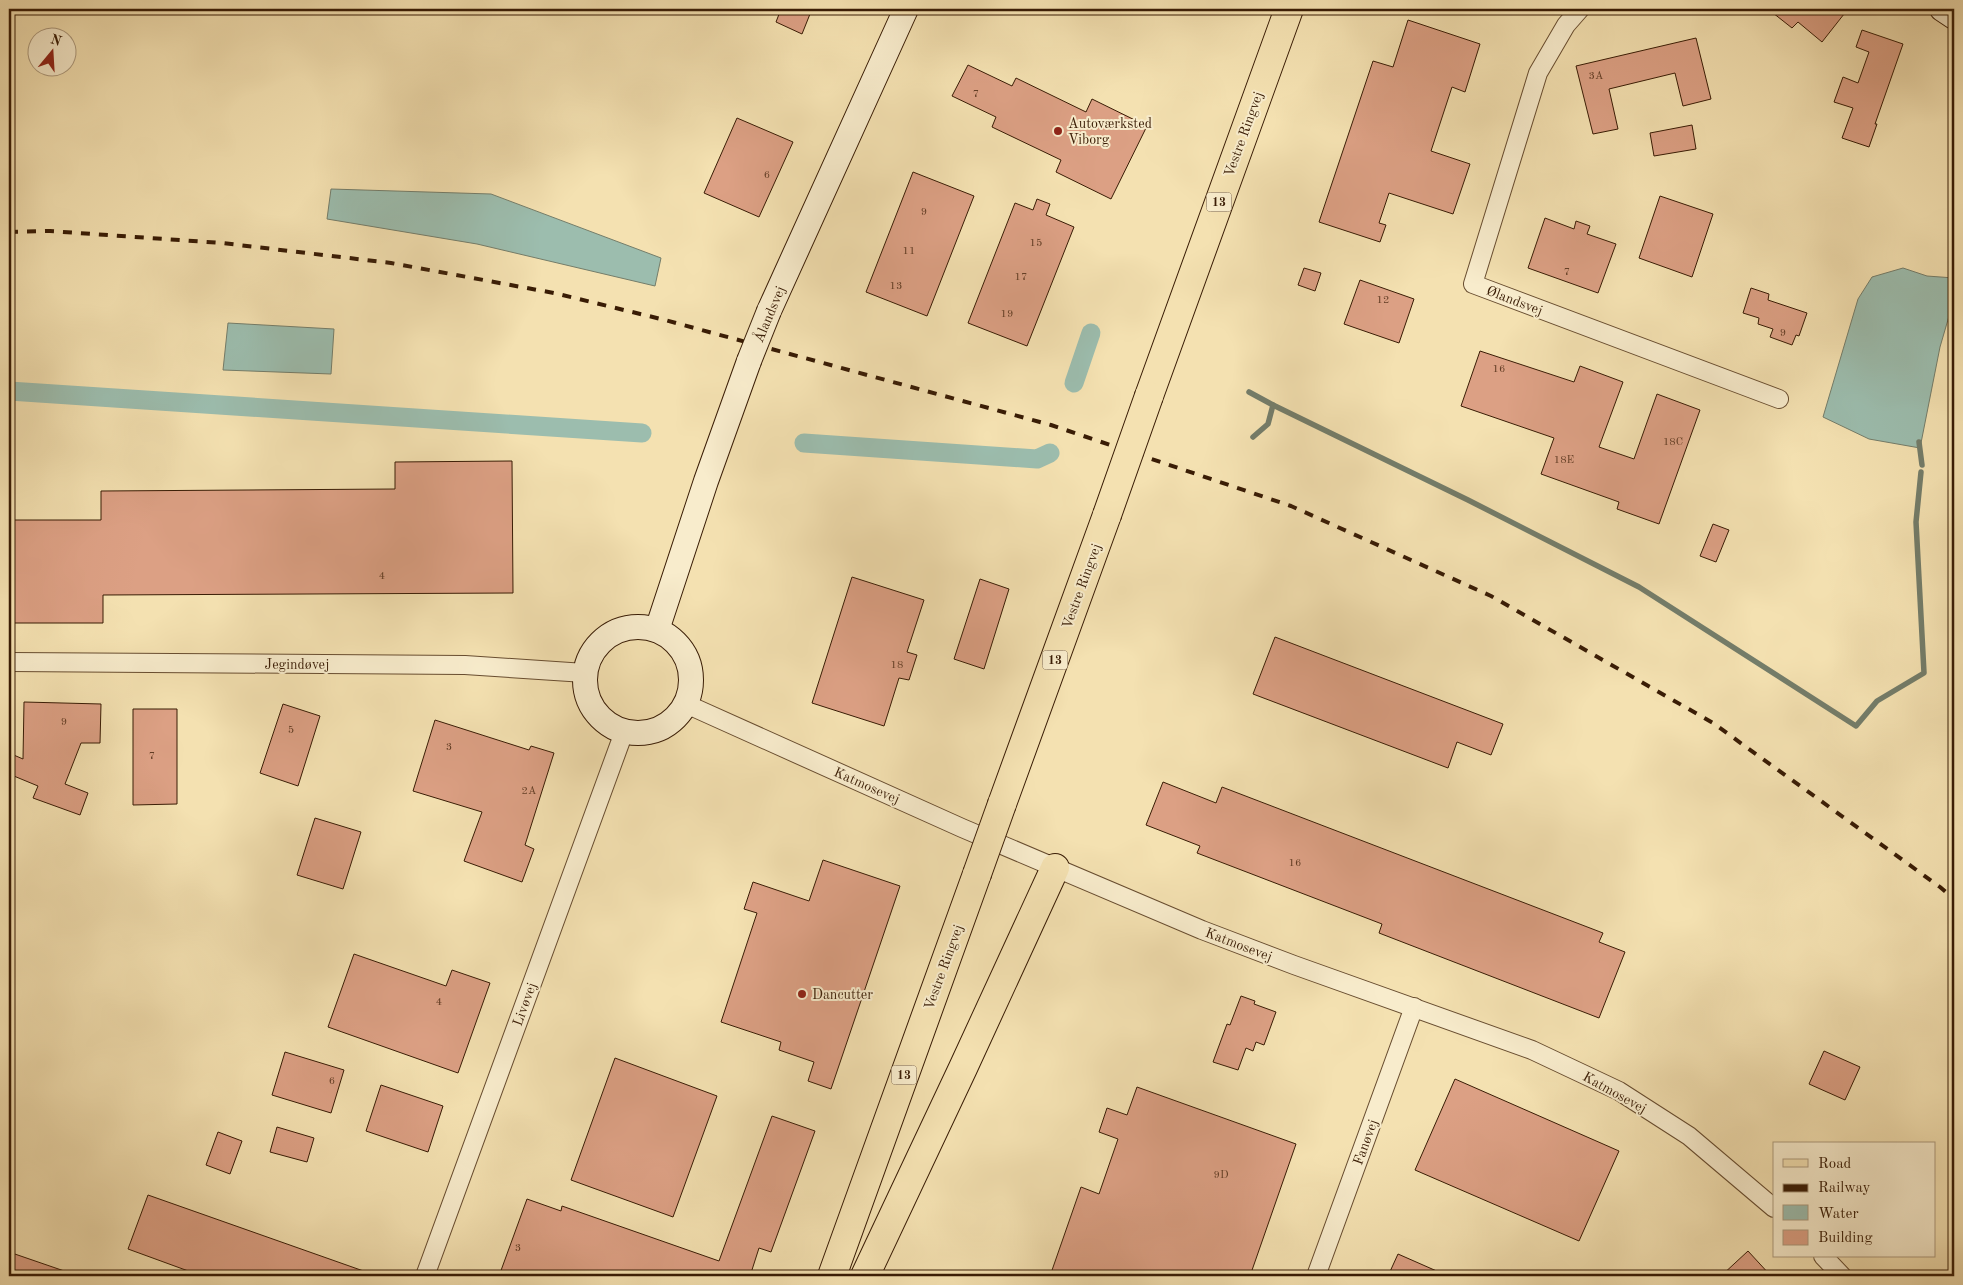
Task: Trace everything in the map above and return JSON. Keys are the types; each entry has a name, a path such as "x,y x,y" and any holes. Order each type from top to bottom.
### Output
{"main road":[{"name":"Vestre Ringvej","path":"832,1276 1289,9"},
{"path":"865,1276 1056,868"}],"street":[{"name":"Ålandsvej","path":"657,630 706,481 769,311 906,9"},
{"name":"Ølandsvej","path":"1580,9 1566,25 1538,73 1473,284 1779,398"},
{"path":"1942,9 1954,17"},
{"path":"642,627 657,630 673,640 684,653 690,670 691,687 686,704 675,719 660,729 642,734 624,732 610,726 598,716 589,703 585,688 585,673 589,658 598,644 611,634 626,628 642,627"},
{"name":"Jegindøvej","path":"9,662 466,665 585,673"},
{"name":"Katmosevej","path":"686,704 962,828 1202,930 1532,1050 1619,1091 1689,1136 1773,1207"},
{"name":"Livøvej","path":"425,1276 624,732"},
{"name":"Fanøvej","path":"1316,1276 1414,1008"},
{"path":"1825,1258 1842,1276"}],"water":[{"path":"331,189 491,194 661,258 655,286 477,244 327,219"},
{"path":"1903,268 1927,276 1954,278 1954,299 1940,347 1920,448 1869,439 1823,417 1858,299 1872,277"},
{"path":"228,323 334,329 331,374 223,370"}],"building":[{"path":"781,9 812,9 802,34 776,22"},
{"path":"1768,9 1848,9 1822,42 1798,22 1792,28"},
{"path":"1408,20 1480,44 1465,92 1452,87 1431,151 1470,164 1453,214 1389,193 1379,223 1386,225 1380,242 1319,222 1373,61 1393,67"},
{"path":"1862,30 1903,44 1875,124 1877,124 1869,147 1842,138 1853,108 1834,102 1843,77 1858,83 1869,52 1856,47"},
{"path":"1696,38 1711,99 1683,106 1675,73 1609,89 1618,129 1593,134 1576,66"},
{"path":"968,65 1012,86 1016,78 1086,112 1092,99 1147,126 1111,199 1056,172 1061,160 992,127 996,117 952,96"},
{"path":"737,118 793,142 759,217 704,193"},
{"path":"1692,125 1696,149 1654,156 1650,133"},
{"path":"913,172 974,196 927,316 866,292"},
{"path":"1660,196 1713,214 1692,277 1639,258"},
{"path":"1037,199 1050,204 1046,215 1074,227 1027,346 968,323 1015,203 1033,210"},
{"path":"1545,218 1574,229 1576,221 1590,226 1587,234 1616,244 1598,293 1528,268"},
{"path":"1304,268 1321,273 1315,291 1298,285"},
{"path":"1360,280 1414,299 1399,343 1344,324"},
{"path":"1751,288 1769,294 1768,300 1807,313 1799,336 1796,335 1792,345 1770,337 1773,329 1758,324 1759,318 1743,313"},
{"path":"1480,351 1574,382 1580,366 1623,382 1599,447 1634,459 1657,394 1700,410 1659,524 1617,509 1619,502 1541,474 1554,438 1461,406"},
{"path":"512,461 513,593 103,595 103,623 9,623 9,520 101,520 101,491 395,489 395,462"},
{"path":"1713,524 1729,530 1716,562 1700,556"},
{"path":"852,577 924,600 907,652 917,655 909,680 899,678 884,726 812,703"},
{"path":"980,579 1009,589 984,669 954,659"},
{"path":"1275,637 1503,724 1491,755 1457,742 1448,768 1253,694"},
{"path":"24,702 101,704 100,743 81,743 65,784 88,793 80,815 33,798 38,786 9,774 9,753 23,759"},
{"path":"283,704 320,716 298,786 260,773"},
{"path":"133,709 177,709 177,804 133,805"},
{"path":"435,720 529,750 531,746 554,753 525,845 534,849 522,882 464,861 482,812 413,791"},
{"path":"1163,782 1216,803 1222,787 1603,933 1599,942 1625,952 1599,1018 1379,933 1382,924 1197,853 1200,846 1146,825"},
{"path":"315,818 361,832 343,889 297,875"},
{"path":"823,860 900,886 831,1089 808,1081 814,1062 779,1050 781,1042 721,1022 757,913 744,909 753,882 809,901"},
{"path":"354,954 446,986 452,970 490,983 458,1073 328,1027"},
{"path":"1241,996 1255,1001 1254,1004 1276,1012 1264,1045 1256,1042 1253,1051 1246,1048 1238,1070 1213,1062 1227,1024 1230,1025"},
{"path":"1824,1051 1860,1067 1845,1100 1809,1084"},
{"path":"285,1052 344,1070 331,1113 272,1095"},
{"path":"615,1058 717,1096 673,1217 571,1180"},
{"path":"1455,1079 1619,1151 1579,1241 1415,1170"},
{"path":"381,1085 443,1106 428,1152 366,1131"},
{"path":"1137,1087 1296,1144 1250,1276 1050,1276 1081,1187 1099,1194 1118,1139 1099,1132 1107,1108 1127,1115"},
{"path":"772,1116 815,1131 771,1252 759,1248 751,1273 755,1274 754,1276 499,1276 527,1199 561,1211 562,1206 719,1261"},
{"path":"277,1127 314,1138 307,1162 270,1152"},
{"path":"218,1132 242,1141 230,1174 206,1165"},
{"path":"148,1195 372,1274 372,1276 202,1276 128,1249"},
{"path":"1748,1251 1771,1276 1721,1276"},
{"path":"9,1252 73,1274 72,1276 9,1276"},
{"path":"1398,1254 1448,1276 1388,1276"}],"waterway":[{"path":"1074,383 1091,333"},
{"path":"9,391 642,433"},
{"path":"1249,392 1273,405 1268,424 1253,437"},
{"path":"1273,405 1468,500 1639,587 1856,726 1877,701 1924,673 1916,522 1921,472"},
{"path":"1919,442 1922,465"},
{"path":"804,443 1037,459 1050,453"}],"railway":[{"path":"9,232 50,231 222,243 391,263 554,293 665,320 1051,425 1291,506 1491,596 1713,723 1954,899"}],"place":[{"name":"Autoværksted Viborg","path":"1058,131"},
{"name":"Dancutter","path":"802,994"}]}
